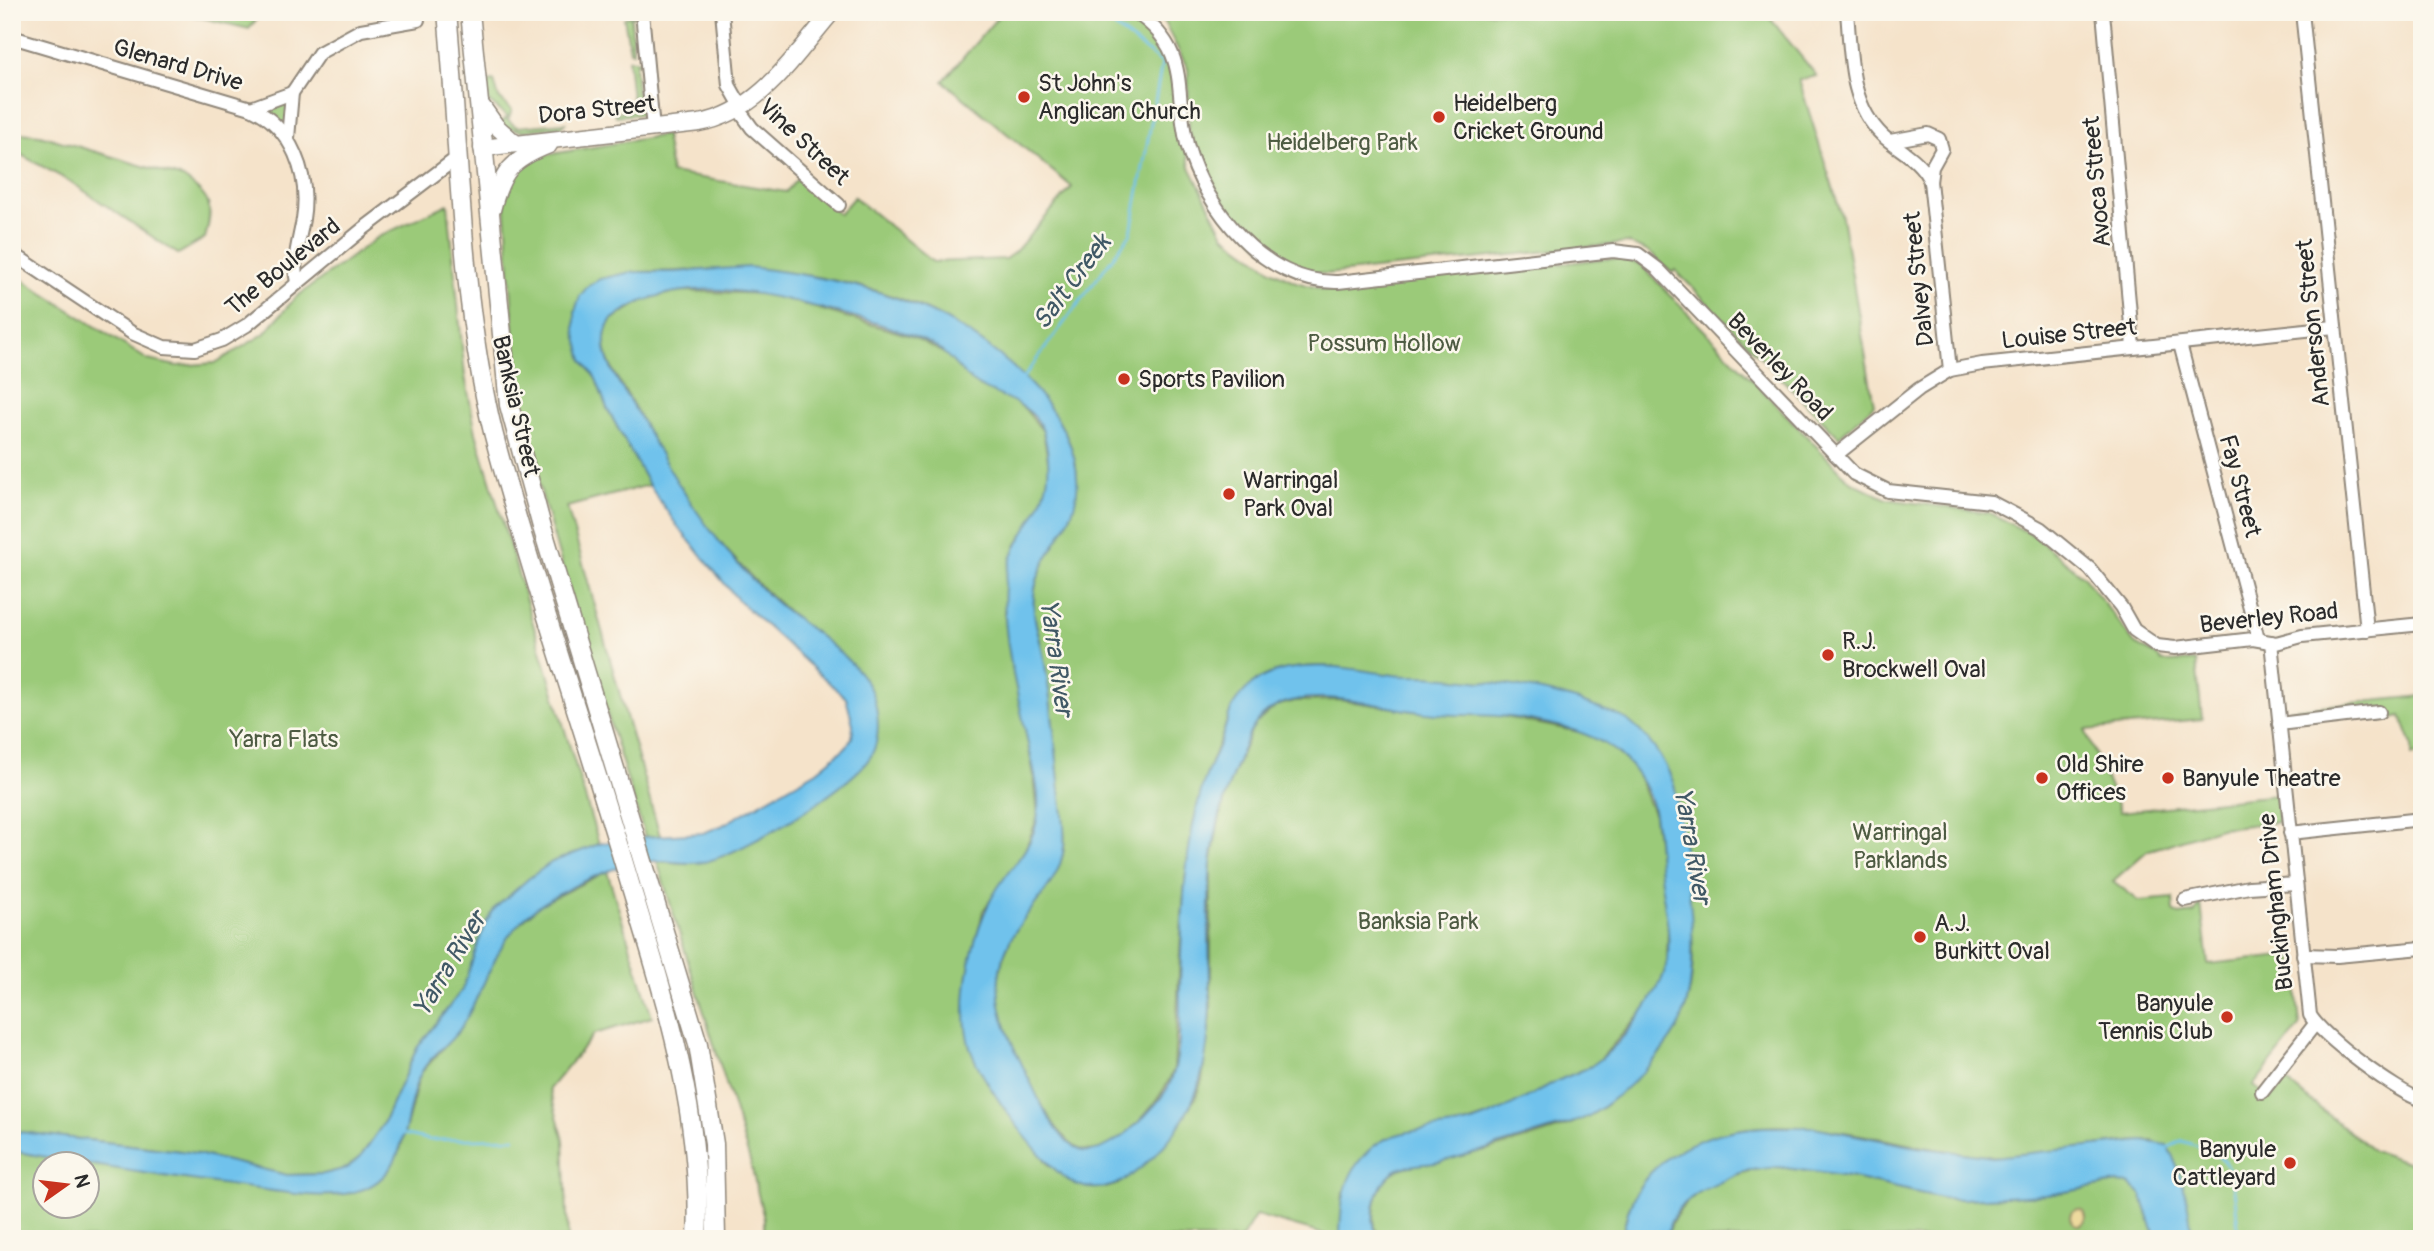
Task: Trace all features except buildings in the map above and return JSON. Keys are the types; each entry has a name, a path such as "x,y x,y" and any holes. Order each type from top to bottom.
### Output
{"highway":[{"name":"Banksia Street","path":"447,12 470,299 485,400 540,593 613,796"},
{"name":"Banksia Street","path":"470,12 502,351 512,421 613,796"},
{"name":"Dora Street","path":"458,158 482,148"},
{"path":"613,796 648,912 698,1044 714,1144 716,1239"},
{"path":"648,912 679,1050 698,1177 696,1239"}],"main road":[{"path":"741,109 770,84 832,12"},
{"path":"478,100 496,126 515,143"},
{"name":"Dora Street","path":"482,148 706,122 741,109"},
{"path":"489,220 499,185 509,167 532,152 568,137"}],"street":[{"path":"642,12 653,129"},
{"name":"Vine Street","path":"722,12 729,85 752,128 839,205"},
{"name":"Beverley Road","path":"1135,12 1168,42 1177,62 1186,140 1208,194 1239,233 1283,270 1307,280 1338,282 1613,251 1631,252 1658,269 1854,474 1888,491 1991,502 2040,528 2090,569 2134,630 2157,646 2175,648 2422,624"},
{"name":"Dalvey Street","path":"1847,12 1857,95 1871,122 1917,162 1931,184"},
{"name":"Avoca Street","path":"2103,12 2133,347"},
{"name":"Anderson Street","path":"2302,12 2367,630"},
{"name":"Glenard Drive","path":"288,138 292,93 319,53 361,30 380,24 418,20"},
{"name":"Glenard Drive","path":"12,37 251,108 268,116 288,138 300,167 304,196 303,220 294,251 297,283"},
{"name":"Glenard Drive","path":"251,108 292,93"},
{"name":"Dalvey Street","path":"1890,141 1928,134 1939,139 1942,149 1931,171 1931,184 1950,370"},
{"name":"The Boulevard","path":"12,253 132,333 164,347 195,349 222,340 247,325 314,269 458,158"},
{"path":"294,251 302,265 314,269"},
{"name":"Louise Street","path":"1836,455 1888,411 1950,370 2133,347 2334,327"},
{"name":"Fay Street","path":"2180,344 2265,640"},
{"name":"Buckingham Drive","path":"2265,640 2279,724 2309,1010 2315,1024"},
{"path":"2279,724 2379,712"},
{"path":"2290,833 2422,819"},
{"path":"2185,900 2249,887 2296,884"},
{"path":"2304,960 2422,948"},
{"path":"2262,1093 2315,1024 2399,1091 2422,1100"}],"green space":[{"path":"177,12 262,12 249,29"},
{"name":"Warringal Parklands","path":"1002,12 1127,12 1142,23 1168,52 1190,167 1224,235 1273,271 1296,282 1326,290 1602,259 1622,259 1641,265 1850,481 1887,499 1989,513 2033,535 2084,577 2135,644 2157,656 2162,662 2196,661 2202,719 2085,730 2120,812 2276,795 2279,822 2220,828 2147,851 2113,881 2139,901 2173,898 2174,911 2179,915 2194,913 2201,904 2208,964 2293,955 2300,1026 2253,1086 2271,1098 2285,1081 2374,1151 2422,1167 2422,1239 2192,1239 2187,1203 2153,1141 2112,1143 2030,1155 1989,1156 1822,1129 1780,1126 1740,1129 1701,1140 1664,1162 1640,1186 1630,1205 1623,1239 1379,1239 1374,1221 1376,1202 1383,1184 1396,1171 1513,1143 1586,1117 1617,1096 1657,1055 1677,1028 1690,991 1693,950 1690,909 1681,828 1672,788 1656,750 1643,734 1626,720 1574,700 1524,689 1327,666 1299,667 1269,674 1250,686 1232,707 1206,777 1188,859 1180,942 1174,1068 1159,1097 1132,1129 1116,1141 1100,1149 1084,1150 1070,1143 1039,1101 1019,1063 1004,1028 998,1005 1001,966 1011,939 1056,873 1064,849 1053,726 1034,612 1034,592 1039,574 1072,506 1076,468 1069,442 1056,417 1038,394 994,352 969,334 921,307 837,281 747,269 631,272 583,360 596,379 607,408 649,485 567,507 660,836 645,837 568,587 520,418 505,201 511,173 540,156 665,135 671,173 786,192 798,178 839,214 854,197 933,262 1005,259 1015,252 1072,187 943,81"},
{"name":"Heidelberg Park","path":"1146,12 1765,12 1817,76 1799,80 1842,217 1874,405 1839,437 1675,270 1672,273 1649,252 1628,243 1326,274 1300,270 1279,260 1261,247 1223,208 1207,182 1189,132 1188,69 1163,20"},
{"path":"637,16 631,17 633,52 630,51 624,18"},
{"path":"628,59 642,61 642,65 637,62 635,65 637,94 645,100 641,114 616,116 615,112 633,110"},
{"path":"494,81 499,98 512,110 509,118 488,101 487,82"},
{"path":"289,96 287,132 257,108"},
{"path":"505,118 517,127 565,123 561,127 521,131 499,125"},
{"path":"12,132 40,135 183,178 200,191 208,203 209,218 205,238 178,254 71,182 12,150"},
{"name":"Yarra Flats","path":"448,204 465,376 476,433 599,844 552,863 495,908 462,990 417,1048 383,1124 361,1156 347,1168 324,1174 287,1175 189,1152 12,1131 12,273 148,360 177,366 215,363 264,334 295,298 378,237"},
{"name":"Banksia Park","path":"682,291 768,294 914,337 951,357 966,376 980,386 1013,400 1025,409 1043,431 1050,472 1048,488 1042,505 1016,546 1004,613 1034,776 1038,816 1025,850 983,911 967,984 976,1061 1003,1106 1049,1165 1106,1188 1118,1184 1150,1159 1195,1099 1202,1080 1211,1016 1211,865 1218,826 1228,787 1253,726 1276,706 1295,701 1340,700 1429,713 1486,713 1594,735 1634,766 1654,816 1668,929 1667,962 1662,981 1651,1002 1597,1063 1500,1112 1455,1127 1411,1132 1343,1192 1340,1239 1256,1215 1241,1239 764,1239 764,1219 750,1161 657,861 706,861 732,852 756,838 801,801 877,716 867,687 859,675 839,653 767,592 703,521 669,472 614,373 605,342 611,320 648,298"},
{"path":"2422,696 2422,755 2412,756 2412,745 2401,717 2382,721 2379,707 2290,718 2290,709"},
{"path":"607,871 652,1017 594,1034 549,1089 564,1140 568,1239 40,1239 12,1235 12,1151 32,1154 32,1220 102,1220 102,1166 309,1195 400,1150 420,1074 459,1030 497,952 512,930 541,904"},
{"path":"1779,1167 1849,1177 1942,1198 1962,1199 2047,1195 2117,1183 2130,1184 2141,1194 2156,1239 1667,1239 1673,1222 1695,1195 1727,1178"}],"sand":[{"path":"2075,1209 2081,1209 2086,1217 2084,1223 2075,1225 2070,1220 2070,1214"}],"water":[{"path":"749,267 856,286 917,306 943,318 999,355 1025,378 1047,404 1064,432 1075,461 1077,491 1068,522 1038,577 1034,593 1034,611 1051,701 1064,822 1064,846 1054,877 1010,942 998,982 1004,1021 1020,1060 1050,1120 1072,1145 1080,1150 1091,1151 1117,1140 1144,1117 1170,1083 1176,1061 1180,1023 1187,859 1203,784 1234,704 1245,691 1271,673 1301,667 1353,669 1399,676 1431,676 1517,686 1576,700 1615,714 1641,732 1662,759 1675,788 1691,911 1691,977 1686,1005 1677,1029 1653,1062 1611,1101 1583,1119 1440,1162 1398,1169 1384,1181 1376,1200 1374,1221 1379,1239 1340,1239 1343,1200 1350,1176 1364,1155 1374,1146 1396,1135 1460,1125 1494,1114 1591,1066 1614,1047 1657,989 1667,962 1668,929 1651,802 1630,765 1617,752 1601,742 1565,728 1513,717 1437,714 1334,699 1294,700 1269,711 1251,730 1232,776 1221,813 1211,863 1209,1032 1203,1071 1189,1108 1167,1143 1126,1179 1106,1188 1092,1188 1077,1185 1064,1177 1032,1145 1000,1102 976,1063 966,1029 965,1007 970,961 984,916 993,896 1028,844 1037,820 1037,787 1011,665 1004,605 1005,585 1015,549 1045,489 1047,449 1042,428 1025,408 976,384 939,349 910,335 860,318 779,298 720,290 691,290 636,304 611,320 606,332 607,357 618,382 667,465 714,535 771,598 830,644 868,684 876,706 877,734 875,748 862,768 796,817 721,857 698,863 642,862 614,869 575,885 531,912 505,941 460,1029 422,1071 415,1086 404,1137 391,1167 380,1180 364,1189 320,1196 288,1193 102,1167 102,1150 32,1150 32,1154 12,1151 12,1131 189,1152 287,1175 324,1174 347,1168 361,1156 383,1124 417,1048 462,990 485,924 495,908 528,879 552,862 599,844 629,838 703,833 721,826 817,771 846,747 852,738 853,724 846,698 738,600 678,527 649,485 607,408 596,379 583,360 575,331 575,311 580,296 588,286 600,279 631,272"},
{"path":"1763,1127 1814,1127 1917,1147 1993,1157 2143,1141 2167,1145 2184,1190 2192,1239 2156,1239 2141,1194 2130,1184 2117,1183 2047,1195 1962,1199 1942,1198 1849,1177 1779,1167 1744,1171 1697,1193 1679,1208 1670,1223 1667,1239 1623,1239 1628,1213 1637,1190 1669,1156 1690,1144 1713,1136"}],"waterway":[{"name":"Salt Creek","path":"1023,378 1131,233 1162,63 1095,12"},
{"path":"403,1134 430,1140 515,1138"},
{"path":"2165,1149 2182,1141 2210,1150 2225,1163 2233,1183 2240,1239"}],"place":[{"name":"St John's Anglican Church","path":"1024,97"},
{"name":"Heidelberg Cricket Ground","path":"1439,117"},
{"name":"Sports Pavilion","path":"1124,379"},
{"name":"Warringal Park Oval","path":"1229,494"},
{"name":"R.J. Brockwell Oval","path":"1828,655"},
{"name":"Old Shire Offices","path":"2042,778"},
{"name":"Banyule Theatre","path":"2168,778"},
{"name":"A.J. Burkitt Oval","path":"1920,937"},
{"name":"Banyule Tennis Club","path":"2227,1017"},
{"name":"Banyule Cattleyard","path":"2290,1163"}],"park label":[{"name":"Possum Hollow","path":"1384,343"}],"water label":[{"name":"Yarra River","path":"1056,658"},
{"name":"Yarra River","path":"1692,846"},
{"name":"Yarra River","path":"450,964"}]}
